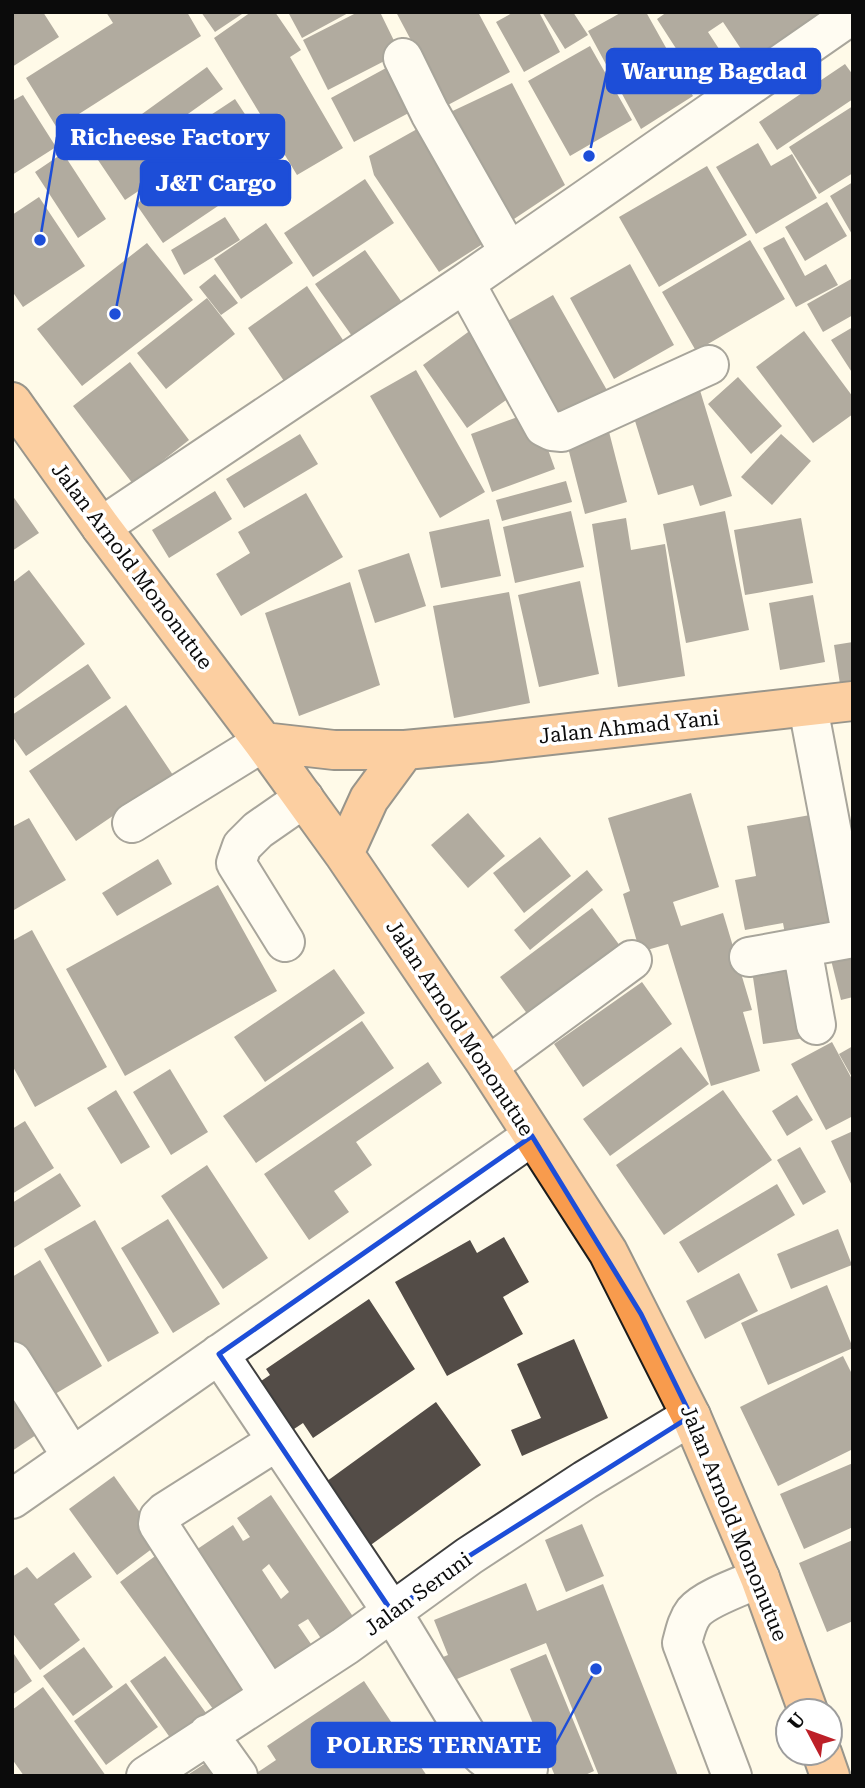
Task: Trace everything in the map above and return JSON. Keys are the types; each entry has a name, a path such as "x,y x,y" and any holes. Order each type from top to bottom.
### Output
{"highway":[{"name":"Jalan Arnold Mononutue","path":"16,417 263,742 344,854 488,1066 608,1252 691,1416 760,1578 803,1697"},
{"name":"Jalan Ahmad Yani","path":"263,742 334,750 405,750 853,701"},
{"path":"344,854 369,799 405,750"}],"street":[{"path":"101,527 465,283 853,14"},
{"path":"403,58 430,113 509,252"},
{"path":"465,283 544,427 552,431 562,432 709,365"},
{"path":"749,957 852,938 808,707"},
{"path":"132,823 263,742"},
{"path":"285,942 236,863 242,846 258,830 304,798"},
{"path":"802,948 816,1025"},
{"path":"488,1066 632,960"},
{"path":"12,1499 532,1136"},
{"path":"219,1354 392,1612 474,1748 484,1759 500,1767 528,1769"},
{"path":"12,1361 72,1457"},
{"name":"Jalan Seruni","path":"146,1776 345,1646 469,1556 691,1416"},
{"path":"269,1695 158,1524 159,1518 165,1512 277,1441"},
{"path":"732,1776 682,1643 687,1624 694,1612 705,1603 760,1578"},
{"path":"208,1734 238,1776"}],"highlighted area":[{"path":"532,1136 641,1314 691,1416 469,1556 392,1612 219,1354"}],"building":[{"path":"12,12 43,12 59,37 12,67"},
{"path":"106,12 187,12 201,36 57,128 26,78 113,23"},
{"path":"201,12 245,12 215,32"},
{"path":"251,12 275,12 301,50 290,57 343,148 297,175 214,38"},
{"path":"288,12 350,12 302,38"},
{"path":"358,12 380,12 400,53 328,90 303,40"},
{"path":"396,12 478,12 510,72 446,106"},
{"path":"514,12 539,12 560,52 524,72 496,22"},
{"path":"542,12 573,12 588,35 565,49"},
{"path":"622,12 646,12 693,96 641,129 588,31"},
{"path":"667,12 816,12 818,16 749,61 723,22 708,32 734,72 704,92 657,19"},
{"path":"590,46 632,120 570,156 528,81"},
{"path":"397,62 420,107 354,142 331,98"},
{"path":"845,64 853,75 853,99 777,150 759,122"},
{"path":"207,67 223,89 157,136 142,114"},
{"path":"512,83 565,185 502,227 442,116"},
{"path":"23,95 56,147 12,175 12,101"},
{"path":"235,99 277,163 232,192 191,128"},
{"path":"853,106 853,173 819,194 789,147"},
{"path":"426,124 492,238 439,272 374,175 369,156"},
{"path":"144,125 173,168 125,200 96,157"},
{"path":"758,143 771,166 792,154 817,198 756,234 716,167"},
{"path":"63,153 106,219 78,238 35,172"},
{"path":"191,166 218,206 163,243 136,204"},
{"path":"707,166 747,235 659,287 619,217"},
{"path":"365,179 394,223 313,277 284,233"},
{"path":"853,182 853,236 830,196"},
{"path":"39,197 85,266 23,307 12,291 12,215"},
{"path":"827,202 847,236 805,261 785,227"},
{"path":"225,217 240,240 184,275 171,250"},
{"path":"266,223 293,263 241,299 214,259"},
{"path":"784,237 805,276 826,264 838,285 796,307 763,248"},
{"path":"750,240 785,299 696,351 662,292"},
{"path":"147,243 193,300 82,386 37,329"},
{"path":"365,250 401,301 352,336 315,284"},
{"path":"630,264 674,345 614,379 570,298"},
{"path":"215,274 238,303 221,315 199,287"},
{"path":"853,278 853,315 823,332 807,304"},
{"path":"307,286 343,340 284,381 248,328"},
{"path":"553,295 608,392 554,423 499,326"},
{"path":"207,298 235,334 166,389 137,353"},
{"path":"475,327 520,390 467,428 423,365"},
{"path":"853,327 853,374 831,340"},
{"path":"804,331 853,397 853,414 813,443 756,367"},
{"path":"130,362 189,440 133,484 73,406"},
{"path":"416,370 485,492 440,518 370,396"},
{"path":"738,377 782,426 751,454 708,404"},
{"path":"699,387 732,496 700,506 693,485 658,495 631,408"},
{"path":"534,411 555,469 492,492 471,434"},
{"path":"606,420 627,502 585,514 564,432"},
{"path":"300,434 318,464 244,508 226,479"},
{"path":"781,434 811,461 772,505 741,477"},
{"path":"566,481 572,502 502,521 496,500"},
{"path":"215,491 232,519 169,558 152,530"},
{"path":"306,493 343,557 241,616 216,574 250,553 238,532"},
{"path":"12,495 39,533 12,551"},
{"path":"571,511 584,567 515,583 503,527"},
{"path":"725,511 749,630 686,643 663,524"},
{"path":"626,518 631,550 665,544 685,676 618,687 592,524"},
{"path":"801,518 813,583 745,595 734,530"},
{"path":"489,519 501,576 441,588 429,532"},
{"path":"409,553 426,606 375,623 358,570"},
{"path":"29,570 85,644 12,700 12,583"},
{"path":"580,581 599,674 539,687 518,595"},
{"path":"350,582 380,685 299,716 265,613"},
{"path":"509,592 530,703 454,718 433,606"},
{"path":"813,595 825,662 780,670 769,603"},
{"path":"853,642 853,682 840,684 834,645"},
{"path":"88,664 111,698 26,756 12,736 12,715"},
{"path":"126,705 173,775 76,841 29,771"},
{"path":"691,793 719,887 673,902 681,926 723,913 752,1010 743,1012 760,1071 711,1086 668,944 640,952 623,894 630,891 608,818"},
{"path":"468,813 505,856 468,888 431,845"},
{"path":"816,814 838,937 787,945 783,923 745,930 735,880 756,876 747,826"},
{"path":"29,818 66,880 14,910 12,827"},
{"path":"540,837 571,876 524,913 493,873"},
{"path":"158,859 172,884 117,916 102,893"},
{"path":"587,870 603,890 530,950 514,930"},
{"path":"218,885 277,991 125,1076 66,969"},
{"path":"592,908 626,954 534,1023 500,977"},
{"path":"32,930 107,1067 35,1107 12,1065 12,941"},
{"path":"853,949 853,997 841,1000 830,956"},
{"path":"793,957 805,1038 763,1044 751,964"},
{"path":"334,969 365,1013 265,1082 234,1037"},
{"path":"642,982 672,1024 583,1087 554,1044"},
{"path":"362,1021 394,1068 256,1163 223,1116"},
{"path":"832,1042 853,1081 853,1116 826,1130 791,1064"},
{"path":"853,1046 853,1079 839,1054"},
{"path":"681,1047 709,1084 610,1156 583,1119"},
{"path":"428,1062 442,1083 356,1142 372,1165 334,1191 349,1212 309,1240 264,1174"},
{"path":"170,1069 208,1132 171,1155 133,1092"},
{"path":"116,1090 150,1147 121,1164 87,1108"},
{"path":"723,1090 772,1160 664,1235 616,1165"},
{"path":"797,1095 813,1120 787,1136 772,1111"},
{"path":"25,1121 54,1168 12,1194 12,1129"},
{"path":"853,1131 853,1188 831,1141"},
{"path":"800,1147 826,1192 803,1205 777,1160"},
{"path":"207,1165 268,1258 223,1289 161,1196"},
{"path":"60,1173 81,1206 12,1249 12,1203"},
{"path":"777,1184 795,1215 698,1273 679,1242"},
{"path":"168,1219 220,1304 173,1333 121,1248"},
{"path":"95,1220 159,1333 108,1362 44,1249"},
{"path":"838,1229 852,1265 791,1289 777,1254"},
{"path":"504,1237 529,1282 503,1297 523,1334 447,1376 395,1282 470,1240 477,1253"},
{"path":"40,1260 102,1366 45,1400 12,1344 12,1277"},
{"path":"739,1273 758,1311 705,1339 686,1301"},
{"path":"827,1285 853,1348 768,1385 741,1323"},
{"path":"369,1299 415,1369 313,1438 303,1423 285,1435 252,1387 270,1375 266,1369"},
{"path":"574,1339 608,1418 522,1456 511,1430 541,1418 517,1364"},
{"path":"843,1356 853,1376 853,1449 778,1486 740,1407"},
{"path":"12,1385 42,1431 12,1451"},
{"path":"436,1402 481,1465 368,1547 323,1484"},
{"path":"853,1463 853,1527 804,1549 780,1494"},
{"path":"114,1476 161,1542 117,1575 69,1509"},
{"path":"271,1495 354,1618 322,1640 308,1619 298,1625 311,1644 269,1672 190,1554 233,1525 243,1541 250,1537 237,1518","holes":["269,1564 289,1592 281,1599 262,1570"]},
{"path":"582,1524 604,1576 566,1592 545,1540"},
{"path":"853,1540 853,1621 827,1632 799,1563"},
{"path":"162,1551 258,1682 216,1713 120,1582"},
{"path":"74,1552 92,1577 54,1604 80,1640 40,1670 12,1632 12,1577 27,1567 37,1579"},
{"path":"526,1583 537,1611 603,1584 678,1776 599,1776 546,1643 452,1681 443,1657 448,1655 434,1620"},
{"path":"84,1647 113,1687 73,1716 43,1676"},
{"path":"12,1651 32,1681 12,1695"},
{"path":"546,1654 594,1771 583,1776 555,1776 510,1669"},
{"path":"165,1656 206,1713 171,1739 130,1681"},
{"path":"364,1681 427,1776 252,1776 276,1760 267,1746"},
{"path":"126,1683 158,1727 106,1765 74,1721"},
{"path":"43,1687 106,1776 24,1776 12,1759 12,1710"},
{"path":"209,1761 219,1776 186,1776"}],"place":[{"name":"Warung Bagdad","path":"589,156"},
{"name":"Richeese Factory","path":"40,240"},
{"name":"J&T Cargo","path":"115,314"},
{"name":"POLRES TERNATE","path":"596,1669"}]}
